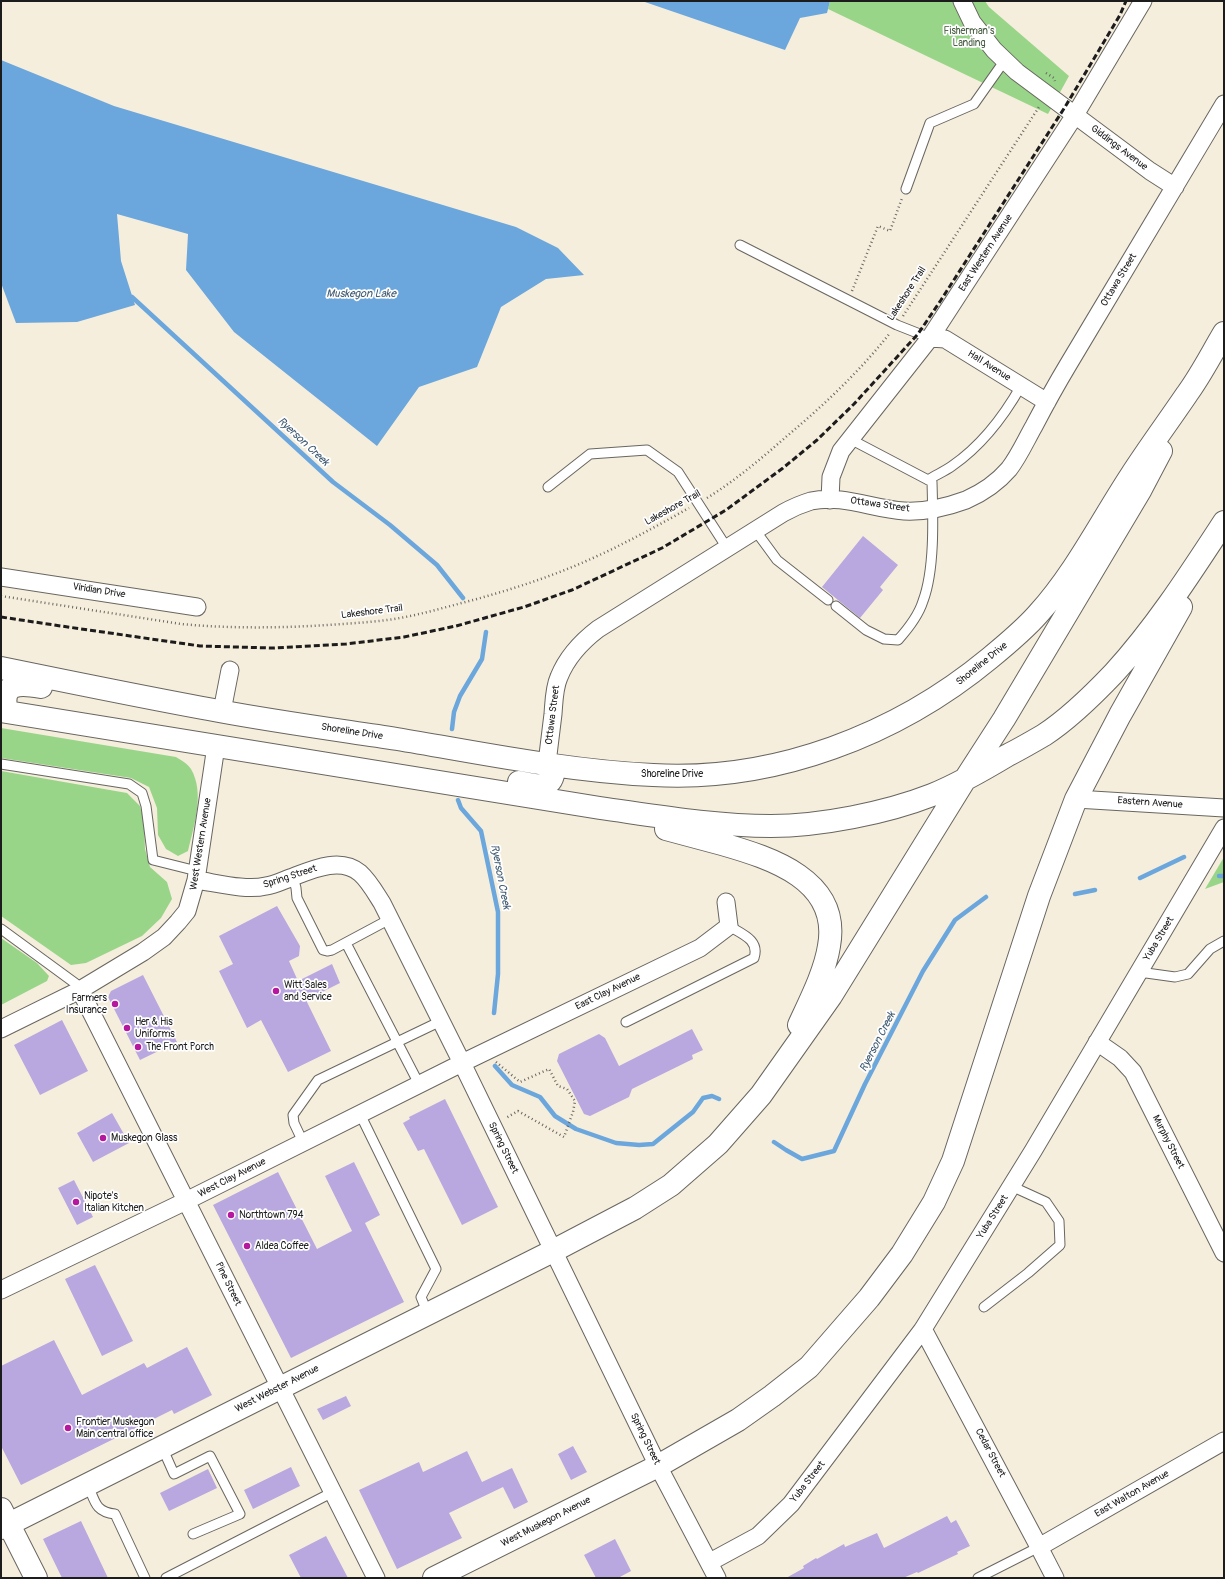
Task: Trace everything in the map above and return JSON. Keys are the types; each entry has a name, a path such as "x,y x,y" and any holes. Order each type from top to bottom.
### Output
{"main road":[{"path":"783,1064 831,996 1004,719 1141,489 1189,392 1224,333"},
{"name":"Shoreline Drive","path":"1,668 222,712 547,763 655,776 691,776 763,767 840,746 885,727 953,687 1009,642 1037,615 1066,579 1142,457 1189,392"},
{"path":"222,712 119,702 26,684 18,684 10,687 6,691 4,698 4,712 600,808 733,825 773,826 807,824 846,818 892,807 931,795 964,781 1045,734 1080,705 1113,673 1163,613 1224,523"},
{"name":"West Muskegon Avenue","path":"434,1578 658,1466 738,1420 809,1367 856,1314 902,1254 934,1202 953,1161 1039,896 1076,799 1120,715 1184,603 1224,523"},
{"path":"308,761 364,759 541,786 548,784 552,780 553,775 547,763"},
{"path":"600,808 774,861 802,878 814,889 824,903 829,926 829,946 818,981 783,1064"},
{"name":"West Webster Avenue","path":"4,1520 88,1485 596,1230 635,1208 683,1175 701,1160 727,1134 761,1095 783,1064"},
{"path":"4,1520 36,1578"}],"street":[{"name":"Giddings Avenue","path":"962,1 972,22 994,50 1017,72 1150,172 1175,187"},
{"name":"East Western Avenue","path":"830,500 831,477 841,451 930,338 1070,111 1143,1"},
{"name":"Ottawa Street","path":"547,763 554,699 558,678 564,665 585,639 598,629 755,530 783,513 799,505 812,501 845,501 903,511 932,508 965,500 984,491 997,481 1008,470 1016,458 1046,402 1224,104"},
{"name":"Hall Avenue","path":"930,338 945,339 1046,402"},
{"name":"Viridian Drive","path":"1,577 197,607"},
{"path":"222,712 230,670"},
{"name":"West Western Avenue","path":"1,1029 82,989 143,952 164,937 187,911 197,876 216,746"},
{"name":"Eastern Avenue","path":"1076,799 1224,808"},
{"name":"Yuba Street","path":"711,1573 758,1536 791,1504 923,1330 1098,1042 1224,828"},
{"name":"Spring Street","path":"197,876 253,887 267,886 325,866 338,864 359,872 369,882 390,919 462,1063 711,1573"},
{"path":"726,902 730,926"},
{"name":"East Clay Avenue","path":"462,1063 700,948 730,926"},
{"name":"Pine Street","path":"82,989 279,1388 376,1578"},
{"name":"Murphy Street","path":"1098,1042 1120,1058 1133,1072 1224,1253"},
{"name":"West Clay Avenue","path":"1,1290 186,1201 462,1063"},
{"name":"Cedar Street","path":"923,1330 1055,1578"},
{"name":"East Walton Avenue","path":"1039,1546 1224,1441"}],"lane":[{"path":"906,189 930,123 974,104 1005,60"},
{"path":"740,245 897,325 930,338"},
{"path":"928,480 952,466 986,436 1010,404 1021,386"},
{"path":"836,606 866,630 884,639 898,640 905,632 923,603 930,576 932,482 850,439"},
{"path":"548,487 590,454 647,450 678,472 727,548"},
{"path":"755,530 777,560 828,600"},
{"path":"1,764 129,784 142,793 146,806 154,860 197,876"},
{"path":"293,877 297,898 323,950 332,950 390,919"},
{"path":"626,1022 754,958 756,952 755,946 751,939 730,926"},
{"path":"1,929 82,989"},
{"path":"1139,972 1175,977 1188,974 1210,949 1224,941"},
{"path":"346,943 419,1084"},
{"path":"303,1142 294,1124 293,1115 318,1080 441,1021"},
{"path":"360,1114 436,1268 421,1297 428,1314"},
{"path":"984,1307 1028,1273 1060,1245 1059,1221 1046,1202 1011,1186"},
{"path":"162,1447 174,1474 210,1456 240,1514 193,1534"},
{"path":"88,1485 98,1507 102,1512 115,1514 146,1578"},
{"path":"166,1578 333,1492"},
{"path":"978,1578 1039,1546"}],"path":[{"name":"Lakeshore Trail","path":"1,596 181,624 246,628 295,628 387,620 432,611 494,595 539,580 591,559 633,539 715,493 761,459 837,391 897,325 1055,82 1054,78 1042,70"},
{"path":"848,300 878,226 890,231 906,189"},
{"path":"495,1062 520,1082 549,1069 558,1086 567,1089 575,1101 573,1112 564,1137 518,1111 506,1118"}],"green space":[{"name":"Fisherman's Landing","path":"830,1 985,1 989,7 1069,76 1048,114 828,9"},
{"path":"1,728 176,757 188,765 191,769 197,788 197,810 188,851 178,856 166,849 158,835 157,808 149,787 131,778 1,758"},
{"path":"1,771 127,793 140,806 144,821 145,849 150,867 167,882 172,899 161,918 142,936 86,963 71,965 1,916"},
{"path":"1224,857 1224,882 1205,889"},
{"path":"1,938 37,963 49,976 47,981 1,1005"}],"water":[{"path":"642,1 830,1 827,13 800,18 785,50"},
{"name":"Muskegon Lake","path":"1,60 114,106 516,227 558,248 584,275 546,279 501,307 477,367 419,387 377,446 234,332 186,270 188,234 117,214 121,261 135,305 77,322 16,323 1,283"}],"building":[{"path":"863,536 898,565 880,587 883,590 860,618 822,587"},
{"name":"Witt Sales and Service","path":"277,906 300,946 299,956 289,961 298,981 332,964 340,983 306,1000 331,1051 288,1072 261,1020 247,1028 219,971 233,964 219,936"},
{"path":"143,975 177,1042 140,1060 108,997 111,991"},
{"path":"62,1020 88,1071 40,1095 14,1045"},
{"path":"692,1029 703,1050 692,1055 693,1059 632,1089 629,1097 590,1116 584,1114 557,1061 559,1054 599,1034 605,1038 619,1066"},
{"path":"445,1099 498,1207 462,1225 424,1149 418,1151 403,1123 410,1119 409,1117"},
{"name":"Muskegon Glass","path":"112,1113 129,1143 93,1162 77,1133"},
{"path":"354,1162 380,1215 365,1223 404,1302 291,1358 213,1205 278,1172 317,1249 352,1231 325,1176"},
{"name":"Nipote's Italian Kitchen","path":"74,1180 93,1217 77,1225 58,1188"},
{"path":"95,1265 133,1341 102,1356 65,1279"},
{"name":"Frontier Muskegon Main central office","path":"54,1340 82,1395 144,1363 147,1368 187,1347 212,1395 174,1414 172,1410 21,1485 1,1446 1,1366"},
{"path":"346,1396 351,1406 323,1420 317,1409"},
{"path":"573,1446 587,1472 571,1480 558,1454"},
{"path":"467,1451 482,1482 512,1468 528,1502 514,1509 503,1487 449,1513 462,1538 397,1569 359,1490 419,1462 423,1472"},
{"path":"291,1467 300,1486 253,1509 244,1490"},
{"path":"208,1469 217,1488 169,1511 160,1493"},
{"path":"947,1516 951,1523 956,1520 970,1546 957,1552 958,1554 918,1573 917,1572 903,1578 786,1578 804,1568 803,1566 816,1558 817,1559 844,1544 845,1547 877,1533 884,1548"},
{"path":"81,1521 108,1578 62,1578 43,1539"},
{"path":"326,1536 348,1578 301,1578 289,1555"},
{"path":"615,1539 631,1571 618,1578 596,1578 584,1555"}],"waterway":[{"name":"Ryerson Creek","path":"132,297 333,482 390,525 437,565 463,598"},
{"name":"Ryerson Creek","path":"452,729 454,712 460,696 482,659 486,632"},
{"name":"Ryerson Creek","path":"458,800 461,808 481,831 498,912 498,974 494,1013"},
{"name":"Ryerson Creek","path":"1140,878 1184,857"},
{"name":"Ryerson Creek","path":"1219,876 1224,876"},
{"name":"Ryerson Creek","path":"1075,894 1095,890"},
{"name":"Ryerson Creek","path":"774,1142 802,1159 834,1151 865,1084 923,971 955,920 986,897"},
{"name":"Ryerson Creek","path":"495,1066 512,1085 540,1097 555,1116 576,1129 616,1143 639,1145 653,1144 693,1112 703,1098 712,1096 719,1099"}],"railway":[{"path":"1,617 200,646 273,648 346,644 404,637 456,626 524,607 572,590 662,548 726,510 783,468 817,440 854,404 918,334 1065,107 1120,15 1126,1"}],"place":[{"name":"Witt Sales and Service","path":"276,991"},
{"name":"Farmers Insurance","path":"115,1004"},
{"name":"Her & His Uniforms","path":"127,1028"},
{"name":"The Front Porch","path":"138,1047"},
{"name":"Muskegon Glass","path":"103,1138"},
{"name":"Nipote's Italian Kitchen","path":"76,1202"},
{"name":"Northtown 794","path":"231,1215"},
{"name":"Aldea Coffee","path":"247,1246"},
{"name":"Frontier Muskegon Main central office","path":"68,1428"}]}
